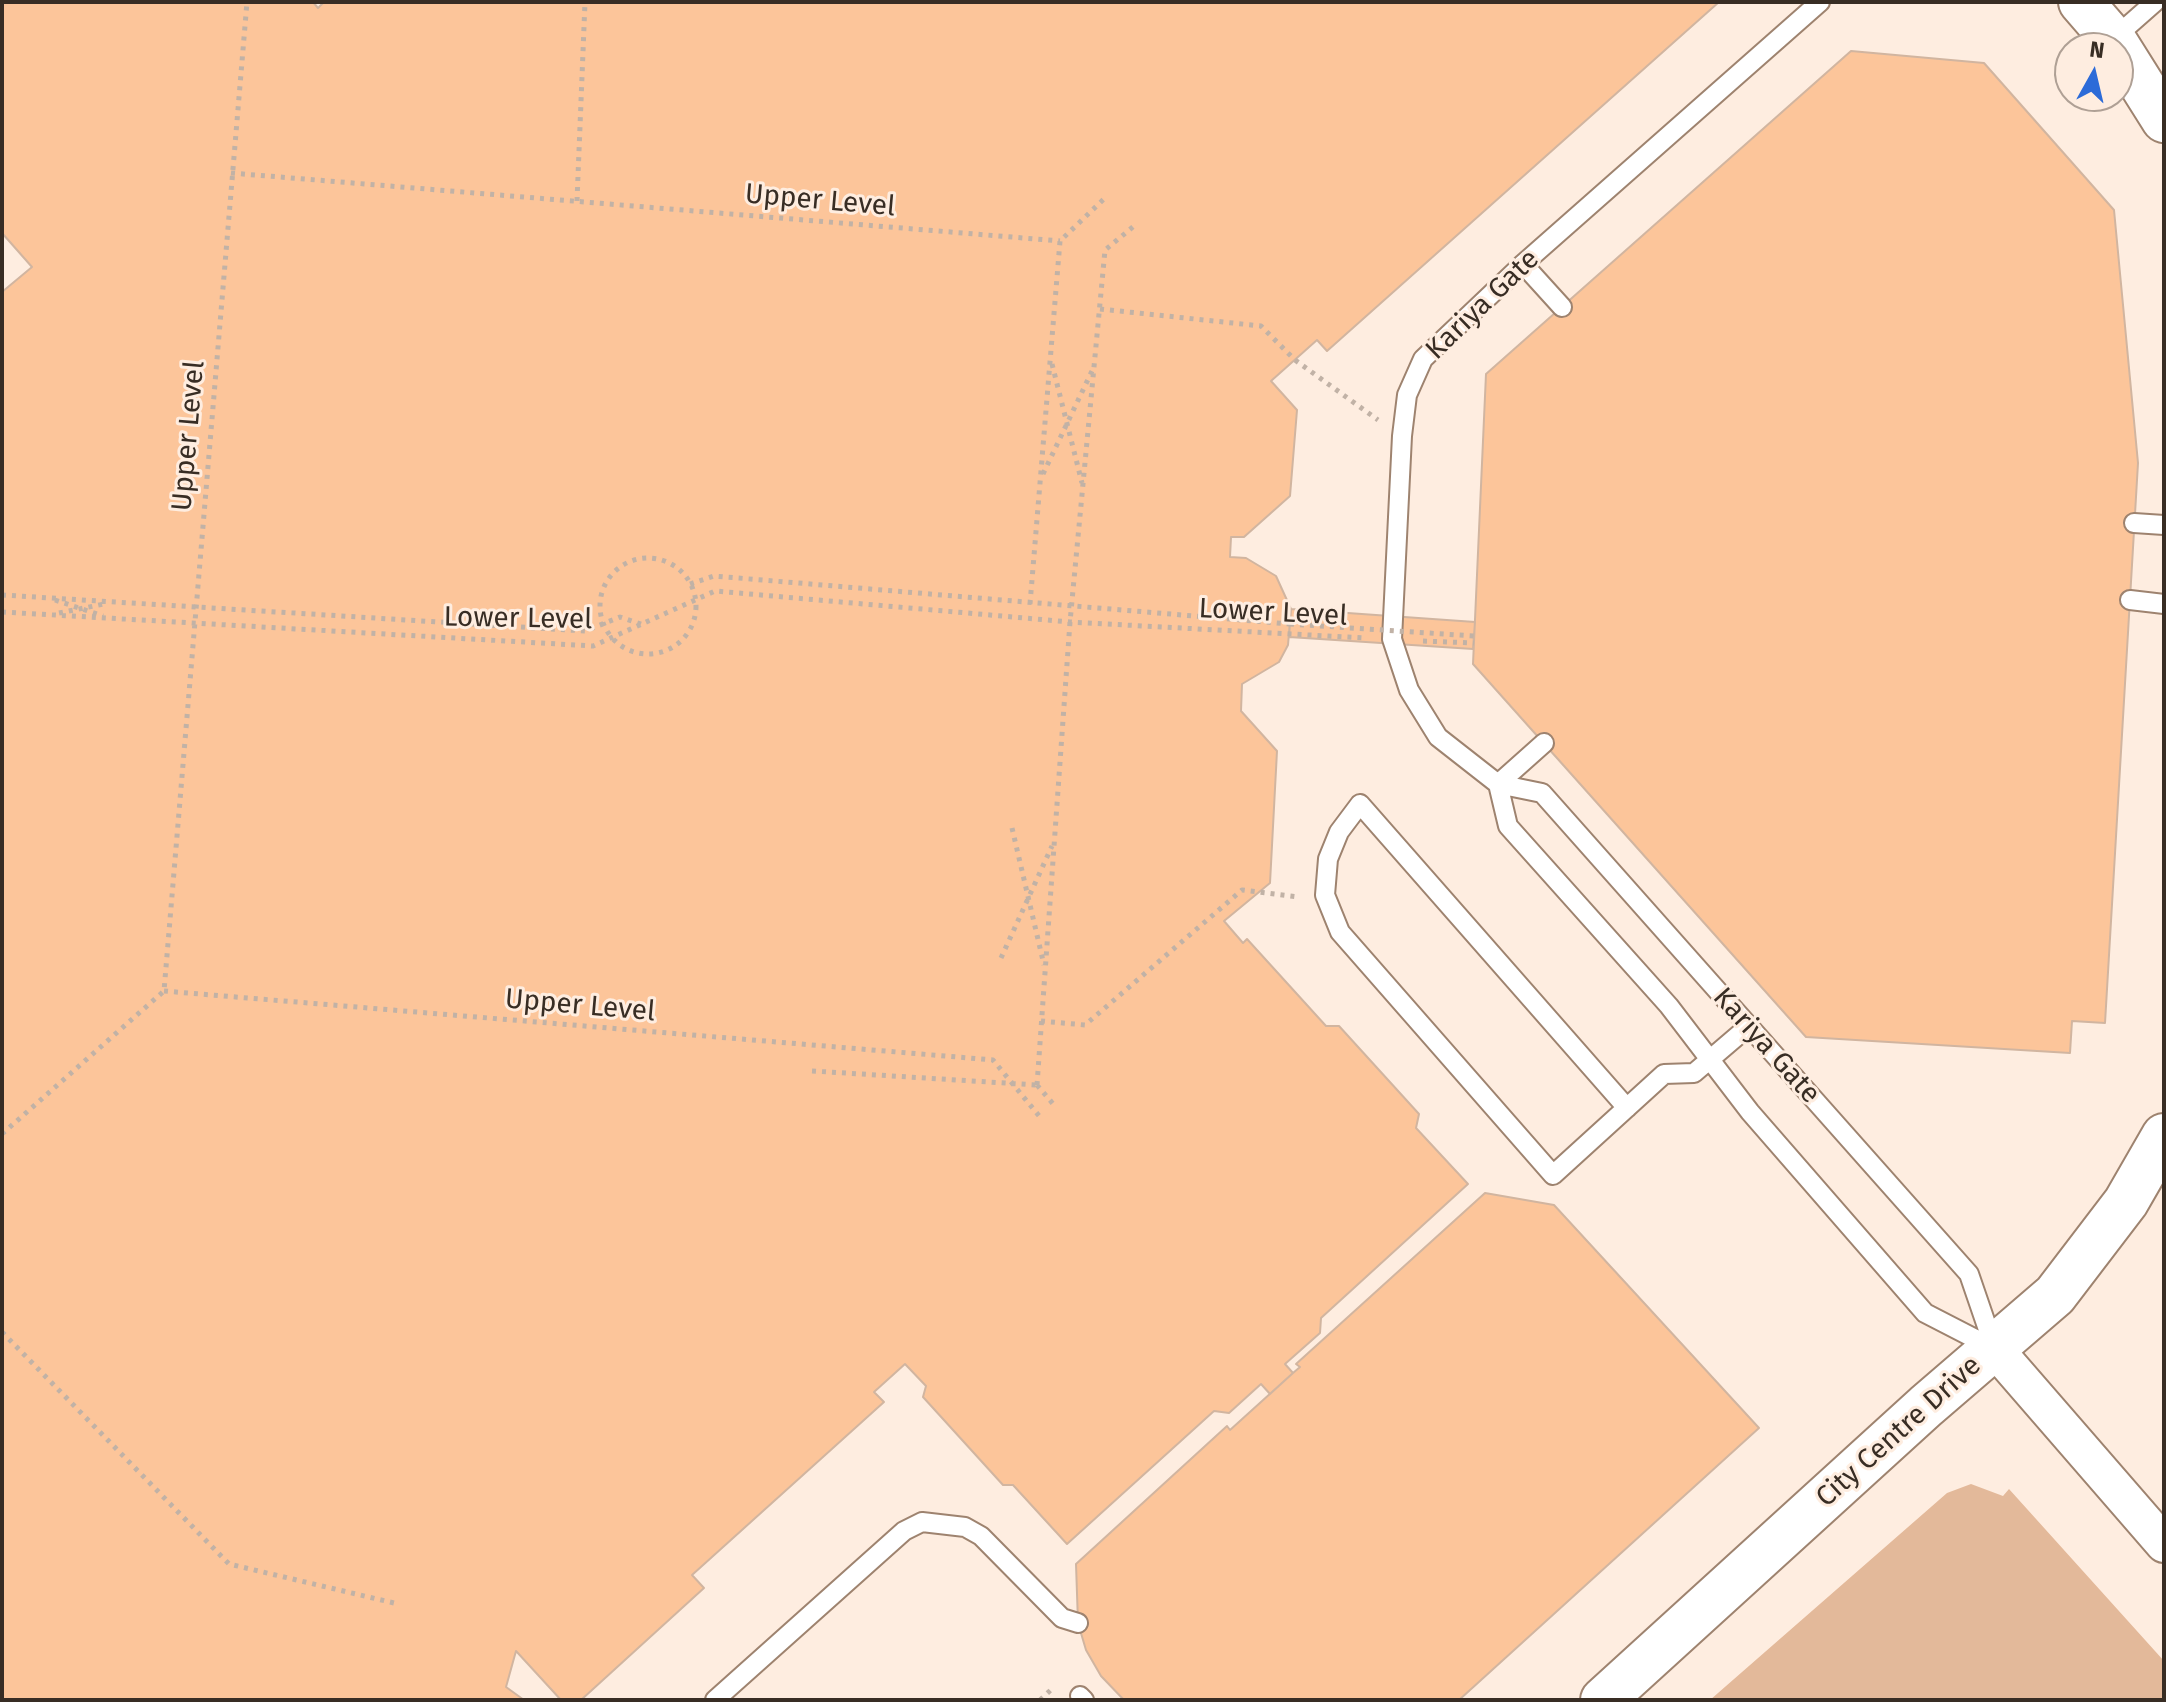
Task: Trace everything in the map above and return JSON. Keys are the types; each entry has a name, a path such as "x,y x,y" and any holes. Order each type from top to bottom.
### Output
{"street":[{"path":"2081,2 2107,32"},
{"path":"2134,72 2164,120"},
{"name":"City Centre Drive","path":"1603,1700 2055,1295 2126,1202 2164,1136"},
{"name":"Kariya Gate","path":"1994,1348 2164,1544"}],"lane":[{"name":"Kariya Gate","path":"1820,2 1523,264 1423,359 1407,395 1402,436 1392,639 1409,690 1438,737 1498,784 1542,793 1969,1274 1994,1348"},
{"path":"2121,32 2155,2"},
{"path":"1523,264 1562,307"},
{"path":"2134,523 2164,525"},
{"path":"2130,600 2164,604"},
{"path":"1498,784 1544,743"},
{"name":"Kariya Gate","path":"1498,784 1508,826 1669,1006 1750,1112 1925,1313 1994,1348"},
{"path":"1627,1108 1360,804 1339,832 1328,859 1325,895 1340,932 1553,1175 1627,1108 1664,1074 1694,1073 1749,1026"},
{"path":"715,1700 904,1531 922,1522 965,1527 981,1536 1062,1618 1078,1623"}],"path":[{"name":"Upper Level","path":"247,2 164,991 993,1060 1040,1117"},
{"path":"577,201 585,2"},
{"name":"Upper Level","path":"231,173 1060,241"},
{"path":"690,584 714,576 1030,604 1060,241 1107,196"},
{"path":"1054,1105 1037,1085 1070,622 1105,250 1134,226"},
{"path":"1100,309 1261,326 1295,360 1402,436"},
{"path":"1051,357 1083,487"},
{"path":"1040,478 1095,365"},
{"path":"646,558 663,560 677,568 690,584 696,612 692,628 681,642 651,654 622,647 611,637 599,609 601,594 618,568 646,558"},
{"name":"Lower Level","path":"2,612 593,646 715,591 1070,622 1392,639 1474,640 1030,604"},
{"path":"2,595 585,631 620,617 641,624"},
{"path":"48,598 111,618"},
{"path":"50,615 113,602"},
{"path":"1012,828 1046,970"},
{"path":"1001,958 1055,840"},
{"path":"1041,1021 1085,1025 1242,890 1292,898 1325,895"},
{"path":"2,1134 164,991"},
{"path":"812,1071 1037,1085"},
{"path":"2,1332 229,1564 394,1603"}],"shaded area":[{"path":"1971,1484 2003,1496 2009,1489 2164,1661 2164,1700 1710,1700 1947,1493"}],"building":[{"path":"2,2 313,2 318,8 324,2 1719,2 1327,351 1317,340 1271,381 1297,410 1290,496 1244,537 1231,537 1230,557 1246,558 1276,576 1291,609 1288,645 1279,662 1242,684 1241,711 1277,751 1270,883 1224,921 1243,943 1247,939 1326,1026 1339,1026 1419,1114 1416,1128 1468,1184 1321,1318 1320,1333 1285,1364 1293,1373 1270,1394 1261,1384 1229,1413 1214,1411 1067,1544 1013,1485 1003,1485 923,1397 926,1386 905,1364 874,1392 884,1402 692,1575 704,1588 581,1700 561,1700 516,1651 506,1687 524,1700 2,1700 2,292 32,267 2,233"},
{"path":"1851,51 1984,63 2114,210 2138,463 2105,1023 2072,1021 2070,1053 1806,1037 1473,664 1486,374"},
{"path":"1291,609 1475,622 1473,649 1289,637"},
{"path":"1485,1193 1554,1205 1759,1428 1459,1700 1124,1700 1101,1676 1086,1650 1078,1623 1076,1564 1227,1426 1230,1430 1300,1367 1296,1364"}]}
